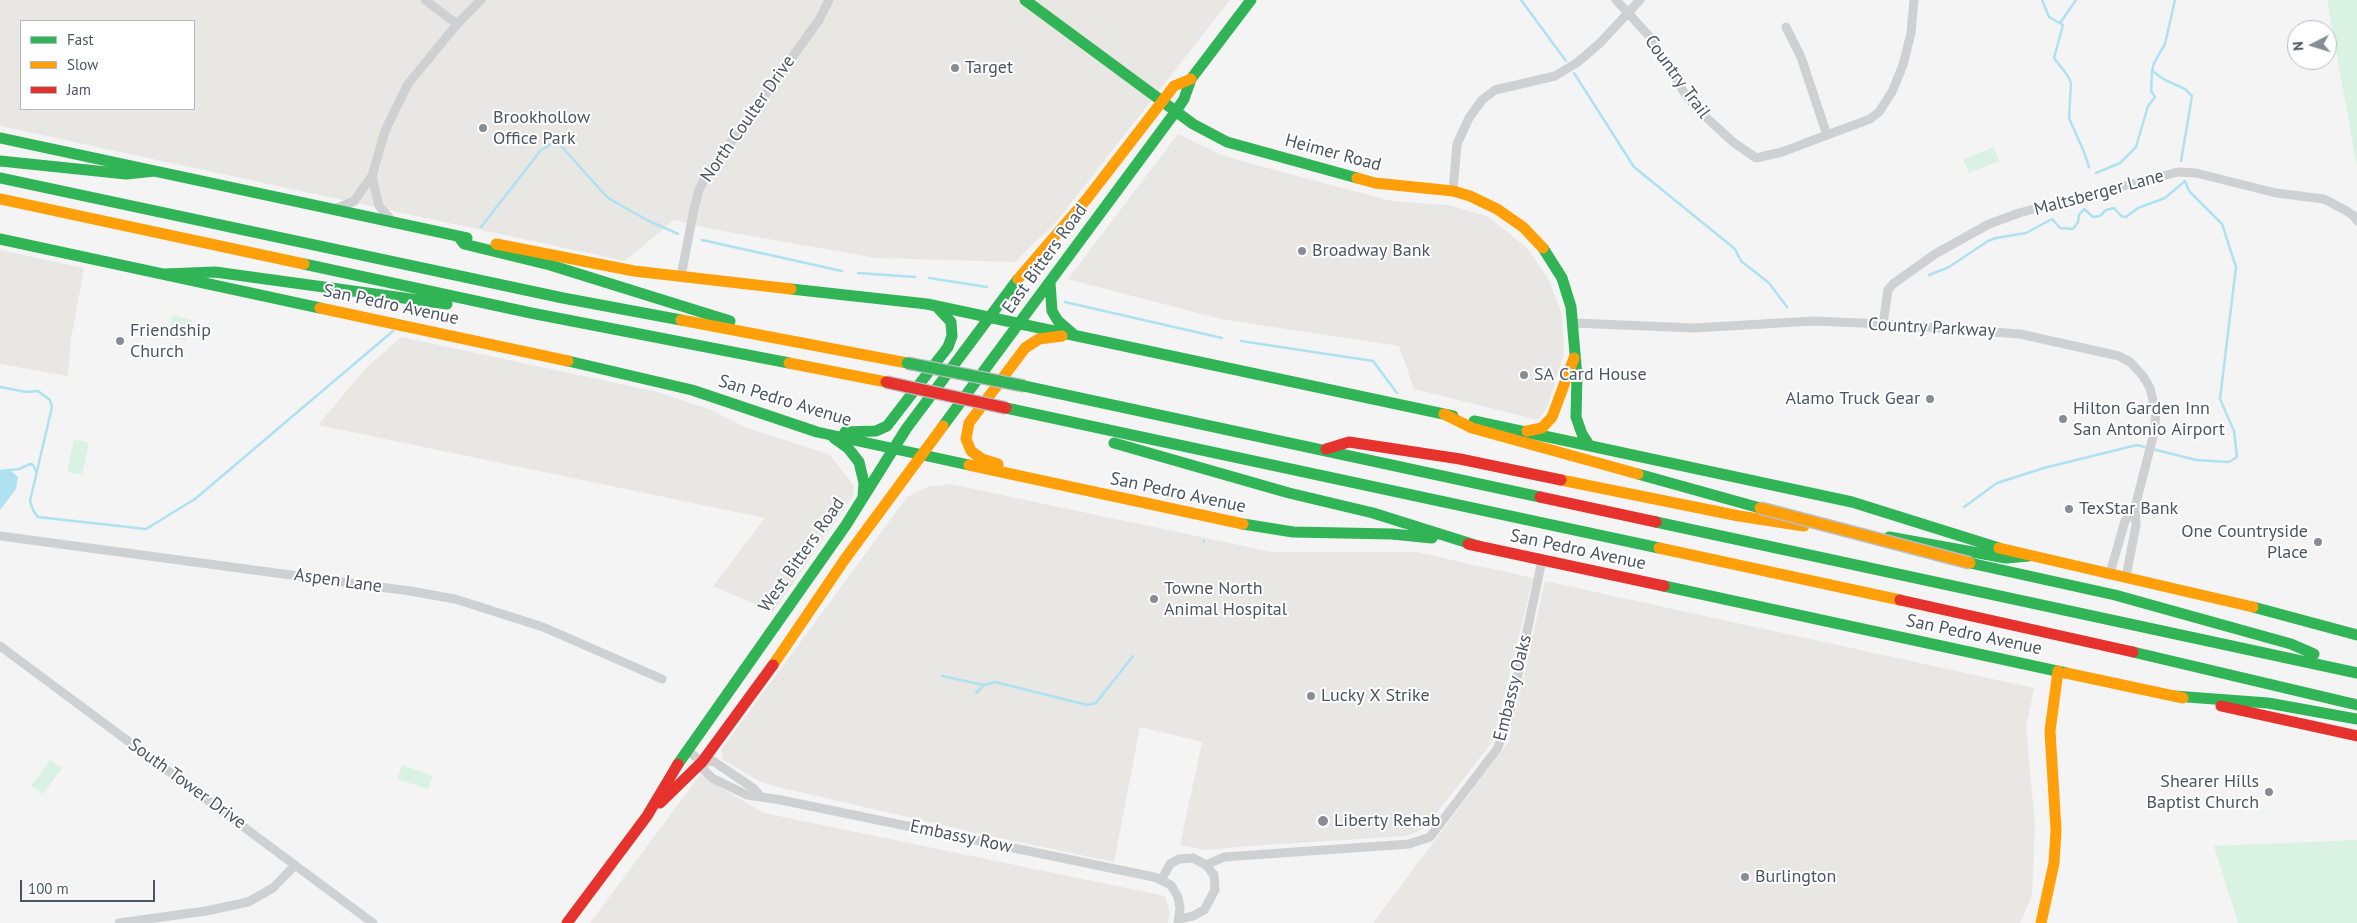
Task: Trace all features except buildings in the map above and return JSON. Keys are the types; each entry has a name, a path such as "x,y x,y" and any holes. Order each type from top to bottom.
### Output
{"main road":[{"name":"Heimer Road","path":"1026,0 1193,124 1227,142 1375,184 1453,191 1470,196 1497,209 1534,237 1546,251 1562,278 1574,323 1574,357 1577,377 1576,418 1582,434 1589,445"},
{"name":"East Bitters Road","path":"921,455 1176,111 1184,99 1191,79 1251,0"},
{"name":"East Bitters Road","path":"990,317 1024,271 1077,212 1174,86 1191,79"},
{"path":"0,138 618,269 934,305 1020,323 1852,502 1984,545 2241,603 2357,634"},
{"path":"0,161 126,174 155,170"},
{"path":"0,178 563,298 1024,386 2355,672"},
{"path":"0,199 483,302 886,382 1823,583 2164,658 2357,705"},
{"path":"458,236 464,244 569,270 706,312 773,338"},
{"name":"San Pedro Avenue","path":"0,239 657,380 817,432 1253,527 1309,533 1409,535 1478,546 2357,736"},
{"path":"165,274 215,272 439,304 483,302"},
{"path":"1050,283 1050,302 1054,314 1075,335"},
{"path":"817,432 876,431 885,428 892,421 951,341 952,322 947,315 934,305"},
{"name":"West Bitters Road","path":"567,923 647,816 687,750 861,503 906,430 990,317"},
{"path":"1017,476 1005,465 984,460 973,454 966,439 968,426 1025,348 1042,338 1075,335"},
{"name":"Heimer Road","path":"1523,431 1536,430 1550,420 1557,408 1574,357"},
{"path":"1444,414 1472,428 1926,554 2088,588 2291,644 2355,672"},
{"path":"1039,415 1118,444 1289,493 1373,513 1478,546"},
{"path":"817,432 842,442 857,459 864,483 861,503"},
{"path":"1323,450 1349,442 1460,459 1750,518 1921,541 2006,558 2029,556"},
{"name":"West Bitters Road","path":"647,816 702,762 921,455"},
{"path":"2041,923 2049,896 2055,847 2055,797 2050,731 2058,671"},
{"path":"2174,696 2268,702 2357,719"}],"street":[{"path":"425,0 456,24"},
{"path":"334,209 344,207 354,201 372,176 386,131 408,84 456,24 481,0"},
{"name":"North Coulter Drive","path":"681,276 694,209 699,190 705,178 818,20 829,0"},
{"name":"Country Trail","path":"1616,0 1650,38 1697,110 1727,137 1756,158 1782,152 1827,136"},
{"path":"1453,191 1457,144 1466,123 1482,100 1495,90 1555,76 1578,62 1600,43 1640,0"},
{"path":"1786,27 1801,56 1827,136 1870,118 1879,112 1892,92 1911,33 1914,0"},
{"name":"Maltsberger Lane","path":"1883,324 1888,290 1893,284 1935,254 1989,224 2019,213 2178,172 2196,173 2276,193 2324,200 2345,210 2354,216 2357,221"},
{"path":"372,176 379,206 393,222"},
{"name":"Country Parkway","path":"1574,323 1694,328 1814,321 1883,324 2020,334 2118,356 2130,362 2144,376 2150,388 2156,413 2154,432 2135,507 2136,525 2126,576"},
{"name":"Country Parkway","path":"2110,573 2125,521 2135,507"},
{"name":"Aspen Lane","path":"0,536 455,599 543,627 662,679"},
{"name":"Embassy Oaks","path":"1206,865 1224,857 1410,844 1430,836 1498,749 1508,722 1542,560"},
{"name":"South Tower Drive","path":"0,646 373,923"},
{"name":"Embassy Row","path":"687,750 702,762 707,773 726,786 747,795 760,796 1161,880"},
{"name":"Embassy Row","path":"702,762 713,761 753,788 760,796"},
{"path":"1193,858 1206,865 1214,875 1215,890 1211,900 1204,910 1179,921 1178,896 1170,885 1161,880 1170,864 1179,859 1193,858"},
{"path":"120,923 206,911 248,902 273,888 295,865"}],"shaded area":[{"path":"0,0 1230,0 1057,221 1015,262 876,258 706,228 674,220 625,261 0,126"},
{"path":"1178,134 1222,155 1263,167 1392,201 1448,205 1489,217 1528,249 1550,282 1562,314 1564,354 1547,408 1538,420 1414,389 1399,346 1220,319 1068,279"},
{"path":"0,250 84,268 71,339 68,376 0,364"},
{"path":"401,337 658,392 711,410 747,428 829,454 854,486 853,496 773,612 713,586 765,518 318,425 366,368"},
{"path":"950,484 1272,552 1416,552 1533,578 1493,741 1424,829 1406,836 1206,850 1180,845 1202,742 1140,727 1114,862 981,834 782,788 761,782 723,760 721,750 907,497 927,487"},
{"path":"1545,581 2034,688 2026,727 2035,825 2032,896 2020,923 1373,923 1509,741"},
{"path":"700,775 764,813 1165,896 1170,914 1168,923 590,923"}],"green space":[{"path":"2327,0 2357,0 2357,167 2337,56 2337,20 2331,20"},
{"path":"1994,147 1999,161 1969,173 1963,159"},
{"path":"173,315 192,320 186,341 167,336"},
{"path":"74,439 89,443 82,475 67,472"},
{"path":"50,760 62,768 43,794 31,786"},
{"path":"402,765 433,776 428,789 397,779"},
{"path":"2357,840 2357,923 2238,923 2214,846"}],"water":[{"path":"0,470 11,471 18,477 16,489 0,510"}],"waterway":[{"path":"1521,0 1566,61"},
{"path":"2042,0 2049,17 2063,25 2054,58 2071,83 2069,118 2089,167"},
{"path":"2060,23 2076,0"},
{"path":"2175,0 2165,44 2154,63 2152,71 2165,80 2185,89 2192,96 2181,161"},
{"path":"2096,173 2120,163 2136,147 2148,106 2155,97 2151,91 2152,72"},
{"path":"1574,73 1634,167 1735,249 1741,261 1769,283 1787,307"},
{"path":"481,227 541,150 553,143 561,146 608,198 647,220 678,234"},
{"path":"1929,275 1949,267 1988,241 2026,233 2052,219 2060,228 2073,229 2084,209 2093,217 2100,216 2106,210 2114,208 2121,216 2126,217 2138,208 2165,198 2185,181 2189,191 2222,224 2236,267 2220,399 2234,431 2237,457 2229,462 2196,460 2137,445 2044,468 1997,483 1964,507"},
{"path":"702,240 842,271"},
{"path":"858,273 915,277"},
{"path":"929,278 987,287"},
{"path":"1065,302 1222,338"},
{"path":"0,387 26,392 38,391 50,400 52,407 30,501 38,517 146,529 195,499 393,331"},
{"path":"1241,341 1373,361 1397,393"},
{"path":"0,471 19,469 30,464 33,465 37,473"},
{"path":"942,676 984,685 995,682 1087,705 1096,703 1133,656"},
{"path":"976,693 984,685"}],"traffic: fast":[{"path":"1025,0 1193,124 1227,142 1357,178"},
{"path":"943,426 1176,111 1184,99 1191,79 1251,0"},
{"path":"0,138 467,238"},
{"path":"0,161 126,174 155,171"},
{"path":"0,178 563,298 681,320"},
{"path":"458,236 464,244 550,265 730,321"},
{"path":"0,239 320,308"},
{"path":"1543,248 1562,278 1571,307 1577,377 1576,417 1582,434 1589,445"},
{"path":"304,264 531,313 789,363"},
{"path":"165,274 215,272 447,304"},
{"path":"678,764 846,525 906,429 1018,279"},
{"path":"1050,283 1052,311 1058,321 1072,333"},
{"path":"791,289 927,304 1453,416"},
{"path":"845,432 876,431 887,426 948,347 952,336 951,322 937,307"},
{"path":"568,361 692,390 817,432 969,465"},
{"path":"907,363 1024,386"},
{"path":"1024,386 1540,497"},
{"path":"1006,408 1659,548"},
{"path":"1474,421 1852,502 1999,548"},
{"path":"834,438 848,448 859,462 864,483 863,497"},
{"path":"1114,443 1289,493 1373,513 1478,546"},
{"path":"1638,474 1760,508"},
{"path":"1656,522 2357,673"},
{"path":"1243,524 1293,532 1392,534 1432,538"},
{"path":"1889,537 2006,558 2029,556"},
{"path":"1970,563 2115,595 2291,644 2314,654"},
{"path":"1664,586 2066,673"},
{"path":"2253,607 2357,635"},
{"path":"2133,652 2357,705"},
{"path":"2174,696 2268,703 2357,719"}],"traffic: slow":[{"path":"1018,279 1086,200 1174,86 1191,79"},
{"path":"1357,178 1375,183 1453,191 1470,196 1497,209 1523,227 1543,248"},
{"path":"0,199 304,264"},
{"path":"496,244 634,271 791,289"},
{"path":"320,308 568,361"},
{"path":"681,320 907,363"},
{"path":"998,464 982,459 971,451 966,439 969,423 1025,348 1039,339 1062,336"},
{"path":"1527,431 1542,428 1552,417 1574,358"},
{"path":"789,363 886,382"},
{"path":"1444,414 1472,428 1638,474"},
{"path":"773,665 845,559 943,426"},
{"path":"969,465 1243,524"},
{"path":"1561,480 1739,516 1804,526"},
{"path":"1760,508 1970,563"},
{"path":"1659,548 1900,600"},
{"path":"1999,548 2253,607"},
{"path":"2041,923 2054,863 2056,830 2050,731 2058,671"},
{"path":"2066,673 2183,698"}],"traffic: jam":[{"path":"886,382 1006,408"},
{"path":"1326,449 1349,442 1460,459 1561,480"},
{"path":"1540,497 1656,522"},
{"path":"1468,544 1664,586"},
{"path":"1900,600 2133,652"},
{"path":"660,803 702,762 773,665"},
{"path":"2221,706 2357,736"},
{"path":"567,923 647,816 678,764"}],"place":[{"name":"Target","path":"955,68"},
{"name":"Brookhollow Office Park","path":"483,128"},
{"name":"Broadway Bank","path":"1302,251"},
{"name":"Friendship Church","path":"120,341"},
{"name":"SA Card House","path":"1524,375"},
{"name":"Alamo Truck Gear","path":"1930,399"},
{"name":"Hilton Garden Inn San Antonio Airport","path":"2063,419"},
{"name":"TexStar Bank","path":"2069,509"},
{"name":"One Countryside Place","path":"2318,542"},
{"name":"Towne North Animal Hospital","path":"1154,599"},
{"name":"Lucky X Strike","path":"1311,696"},
{"name":"Shearer Hills Baptist Church","path":"2269,792"},
{"name":"Liberty Rehab","path":"1323,821"},
{"name":"Burlington","path":"1745,877"}]}
